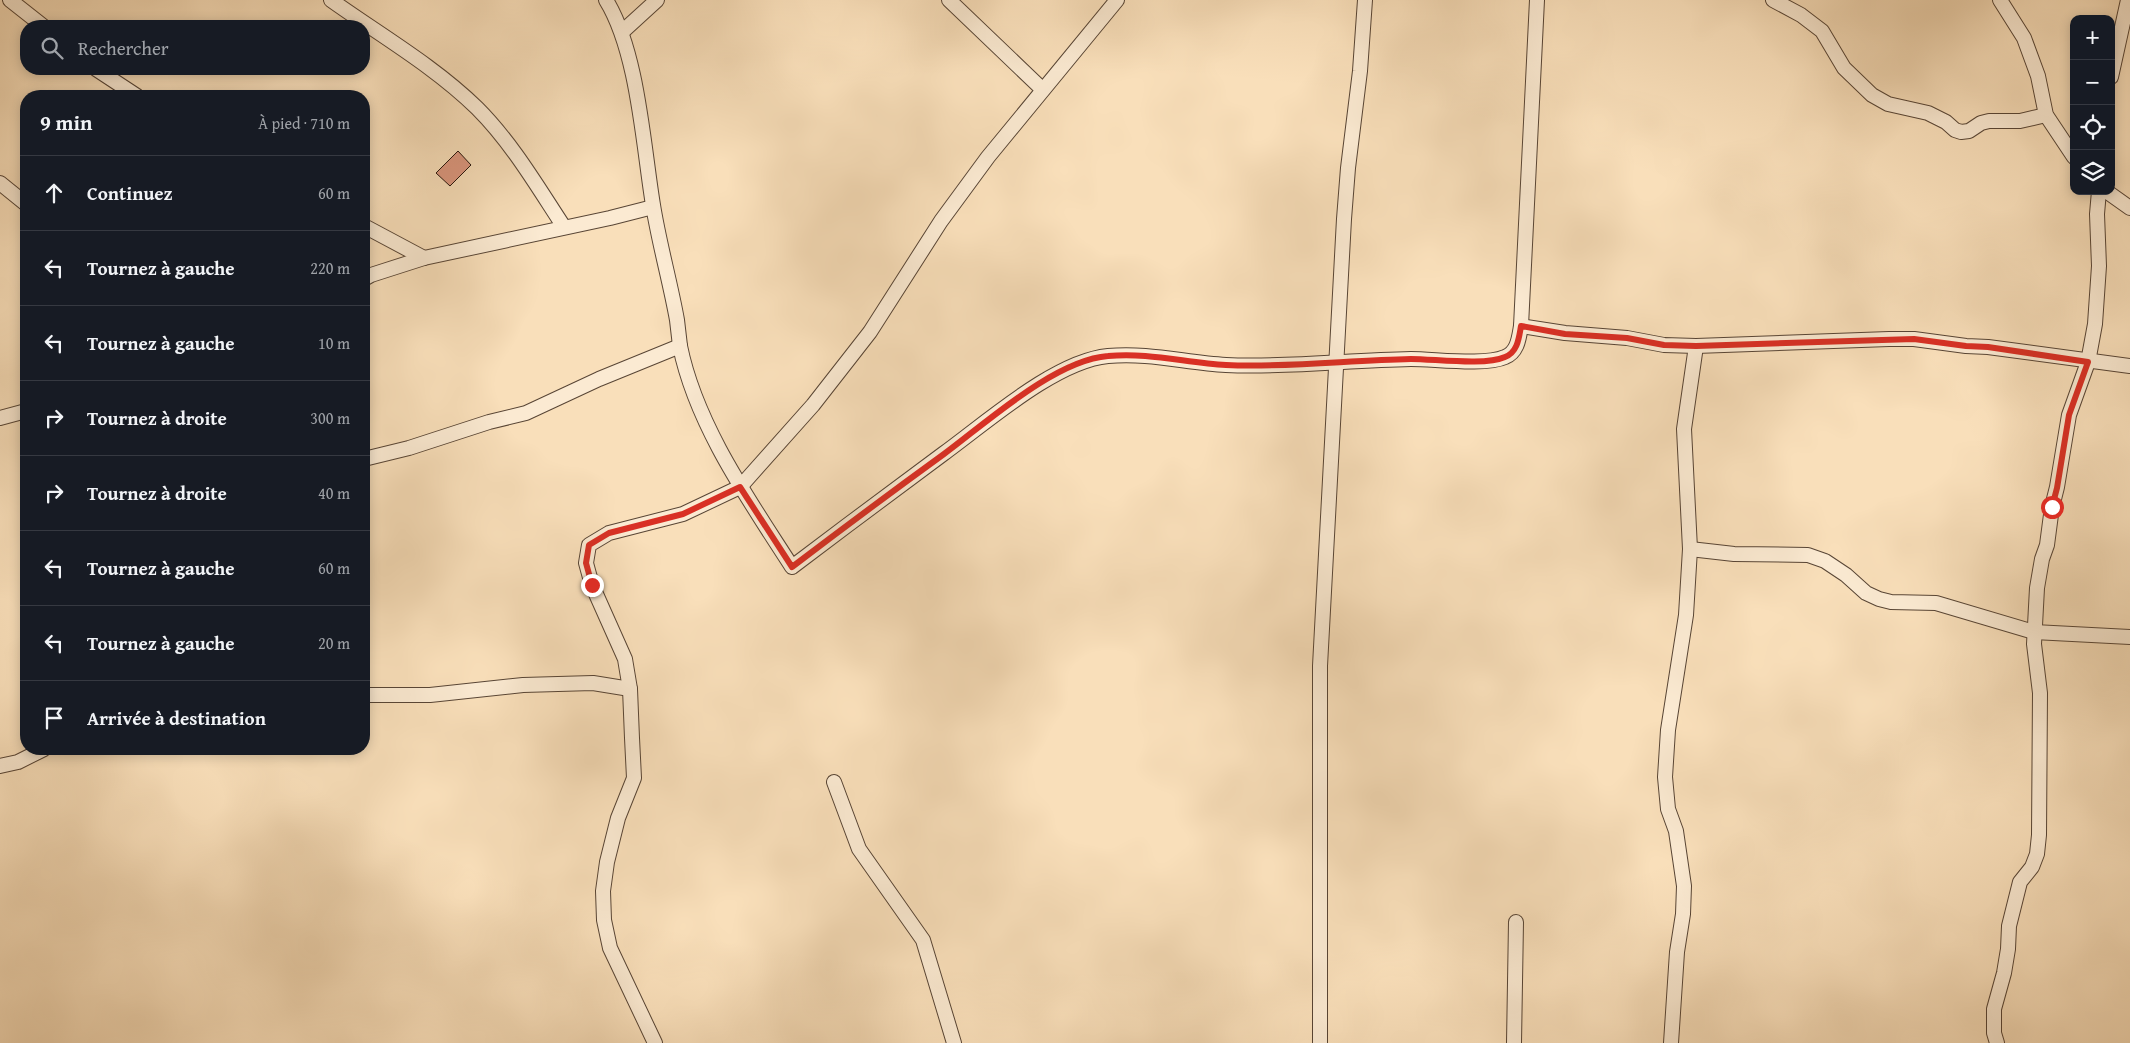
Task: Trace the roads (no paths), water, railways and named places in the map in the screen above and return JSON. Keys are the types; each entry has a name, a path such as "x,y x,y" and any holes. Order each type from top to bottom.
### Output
{"street":[{"path":"10,0 35,20"},
{"path":"330,0 359,20"},
{"path":"606,0 622,32 636,97 653,207 680,346 691,384 706,420 740,487 792,567 1009,404 1051,377 1080,363 1107,356 1166,357 1225,365 1306,365 1413,359 1495,360 1506,357 1514,350 1521,326 1537,0"},
{"path":"622,32 657,0"},
{"path":"949,0 1042,89"},
{"path":"655,1043 610,948 604,920 603,891 607,862 618,818 634,778 630,689 625,659 592,585 586,563 589,545 609,533 683,514 740,487 813,405 870,332 941,221 1042,89 1071,58 1118,0"},
{"path":"1320,1043 1320,666 1335,362 1347,176 1357,98 1365,0"},
{"path":"1773,0 1801,15 1822,31 1844,68 1872,95 1888,104 1928,113 1961,132 1969,131 1989,121 2020,121 2046,115"},
{"path":"2000,0 2024,38 2038,76 2046,115 2070,151"},
{"path":"2115,60 2128,0"},
{"path":"370,28 442,78 477,109 516,154 564,228"},
{"path":"105,75 128,90"},
{"path":"0,183 20,199"},
{"path":"1997,1043 1994,1033 1994,1009 2004,973 2009,926 2020,882 2032,867 2037,854 2039,835 2040,693 2034,656 2034,632 2039,576 2047,545 2069,415 2088,362 2095,324 2100,266 2097,214 2099,195"},
{"path":"2112,195 2130,208"},
{"path":"370,276 424,258 653,207"},
{"path":"370,229 424,258"},
{"path":"1521,326 1565,334 1627,338 1664,345 1696,346 1914,339 2130,366"},
{"path":"370,458 409,448 473,426 526,413 598,379 680,346"},
{"path":"1671,1043 1677,952 1683,914 1684,886 1676,831 1668,809 1665,778 1668,730 1686,614 1690,549 1684,429 1696,346"},
{"path":"0,418 20,413"},
{"path":"1690,549 1734,554 1808,555 1825,561 1846,575 1866,593 1878,599 1891,602 1936,603 2034,632 2130,637"},
{"path":"370,695 430,695 523,685 593,683 630,689"},
{"path":"0,766 18,762 32,755"},
{"path":"834,782 859,849 923,940 954,1043"},
{"path":"1514,1043 1516,922"}]}
